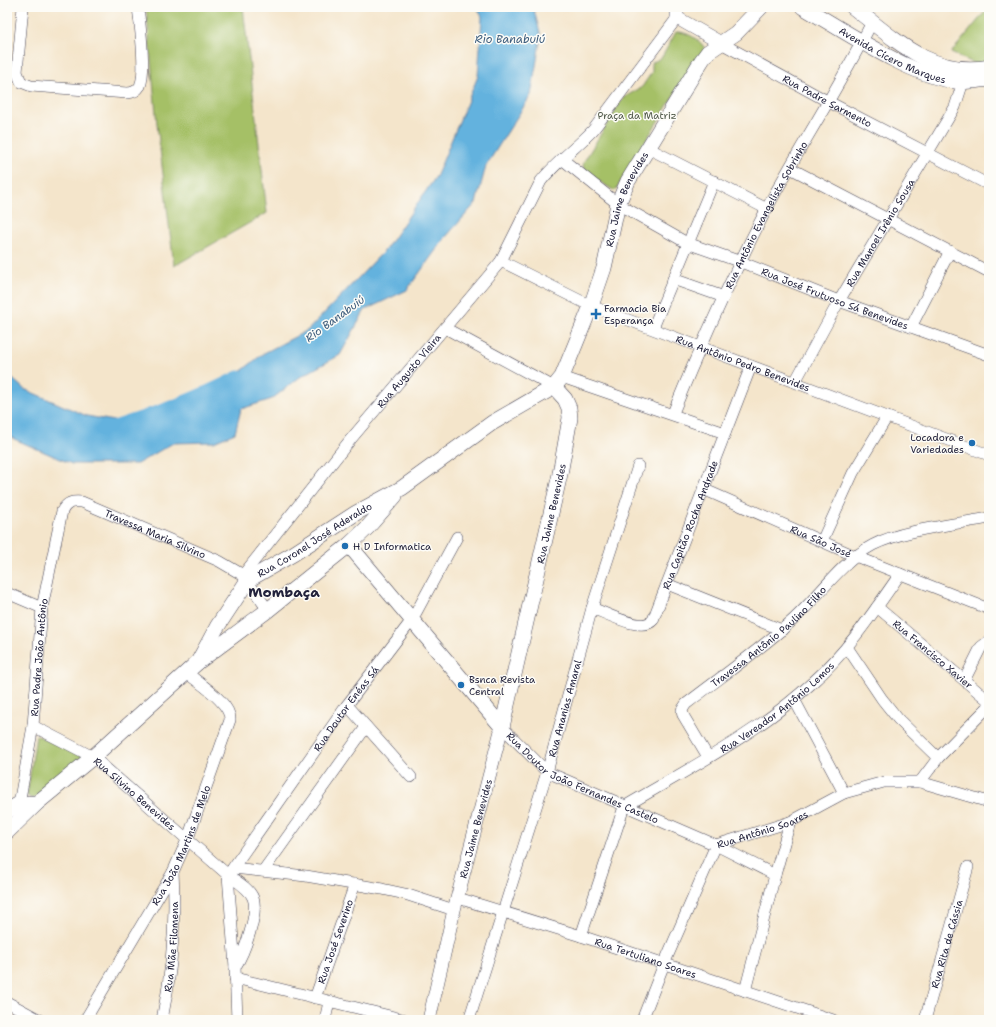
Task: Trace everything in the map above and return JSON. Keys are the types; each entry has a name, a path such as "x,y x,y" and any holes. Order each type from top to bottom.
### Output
{"main road":[{"name":"Rua Jaime Benevides","path":"502,727 560,474 570,418 566,399 558,382 592,306 604,268 618,204 628,181 702,60 708,52 736,33 760,7"},
{"name":"Avenida Cícero Marques","path":"803,7 862,42 924,73 940,78 965,76 989,79"},
{"name":"Avenida Cícero Marques","path":"853,7 872,22 929,61 965,76 989,67"},
{"name":"Rua Coronel José Aderaldo","path":"198,662 246,578 293,554 356,513 402,488 492,424 558,382"},
{"name":"Rua Coronel José Aderaldo","path":"7,832 17,810 37,803 93,757 198,662 268,610 349,545 368,527 402,488"},
{"name":"Rua Doutor João Fernandes Castelo","path":"349,545 502,727"}],"street":[{"path":"23,7 18,72 21,82 31,86 127,93 134,92 137,89 141,84 142,78 138,7"},
{"name":"Rua Padre Sarmento","path":"677,13 721,43 829,102 989,185"},
{"name":"Rua Augusto Vieira","path":"246,578 351,439 502,261 541,181 593,130 677,13"},
{"name":"Rua Antônio Evangelista Sobrinho","path":"673,413 700,347 767,209 829,102 872,22"},
{"name":"Rua Manoel Irênio Sousa","path":"795,382 839,301 955,107 965,76"},
{"path":"648,148 767,209"},
{"name":"Rua José Frutuoso Sá Benevides","path":"562,159 618,204 687,243 741,262 839,301 989,355"},
{"path":"790,168 989,272"},
{"path":"653,328 714,181"},
{"path":"911,327 950,251"},
{"name":"Rua Antônio Pedro Benevides","path":"502,261 592,306 989,455"},
{"path":"673,279 724,297"},
{"path":"445,328 558,382 673,413 725,433"},
{"name":"Rua Capitão Rocha Andrade","path":"592,608 640,626 645,626 653,620 751,366"},
{"path":"822,541 853,473 887,417"},
{"name":"Rua Ananias Amaral","path":"469,1020 547,772 592,608 638,466"},
{"name":"Rua São José","path":"703,489 855,556 874,544 890,537 989,518"},
{"name":"Travessa Maria Silvino","path":"62,511 70,502 82,502 197,550 246,578"},
{"name":"Rua Padre João Antônio","path":"17,810 32,726 42,608 62,511"},
{"name":"Rua Doutor Enéas Sá","path":"230,871 347,705 412,620 457,537"},
{"path":"855,556 989,609"},
{"name":"Travessa Antônio Paulino Filho","path":"708,757 683,715 682,710 686,704 782,630 855,556"},
{"name":"Rua Vereador Antônio Lemos","path":"624,807 756,729 813,683 848,647 900,574"},
{"path":"246,578 268,610"},
{"path":"667,584 782,630"},
{"path":"7,593 42,608"},
{"name":"Rua Francisco Xavier","path":"877,607 965,679 989,701"},
{"path":"965,679 981,647 989,641"},
{"path":"848,647 882,699 898,719 938,758"},
{"name":"Rua João Martins de Melo","path":"85,1020 173,872 188,838 230,720 227,707 187,673"},
{"path":"794,699 844,793"},
{"path":"347,705 411,777"},
{"path":"920,782 938,758 989,706"},
{"name":"Rua Silvino Benevides","path":"32,726 93,757 188,838 230,871 248,890 254,899 254,910 246,947"},
{"path":"263,871 366,727"},
{"name":"Rua Doutor João Fernandes Castelo","path":"502,727 547,772 624,807 716,845 775,875"},
{"name":"Rua Jaime Benevides","path":"429,1020 456,904 502,727"},
{"name":"Rua Antônio Soares","path":"642,1020 664,964 716,845 790,822 844,793 884,782 920,782 989,802"},
{"path":"581,936 624,807"},
{"path":"745,991 790,822"},
{"name":"Rua Rita de Cássia","path":"925,1020 968,867"},
{"path":"237,1020 230,871 263,871 355,884 456,904"},
{"name":"Rua Mãe Filomena","path":"162,1020 170,970 174,928 173,872"},
{"name":"Rua José Severino","path":"315,998 355,884"},
{"name":"Rua Tertuliano Soares","path":"456,904 502,912 581,936 829,1019"},
{"path":"234,949 246,947"},
{"path":"235,973 246,947"},
{"path":"235,973 329,1002 406,1020"},
{"path":"7,1002 40,1020"},
{"path":"325,1020 329,1002"}],"green space":[{"path":"146,7 243,7 267,213 174,266 157,124"},
{"path":"989,7 989,70 951,53"},
{"name":"Praça da Matriz","path":"676,32 684,33 693,37 700,42 705,49 695,61 615,191 584,172 583,163 623,98 642,87 652,72 652,63 662,57"},
{"path":"36,735 83,756 33,799 27,796"}],"water":[{"name":"Rio Banabuiú","path":"477,7 533,7 541,36 531,95 486,166 476,203 444,239 407,290 365,310 340,355 300,377 272,399 241,409 235,433 214,442 173,443 137,464 72,464 14,439 7,434 7,374 24,389 87,416 147,427 194,409 264,353 308,330 385,250 437,175 478,76 482,17"}],"waterway":[{"name":"Rio Banabuiú","path":"108,432 175,409 239,380"}],"place":[{"name":"Farmacia Bia Esperança","path":"596,314"},
{"name":"Locadora e Variedades","path":"972,443"},
{"name":"H D Informatica","path":"345,546"},
{"name":"Bsnca Revista Central","path":"461,685"}],"district":[{"name":"Mombaça","path":"284,592"}]}
